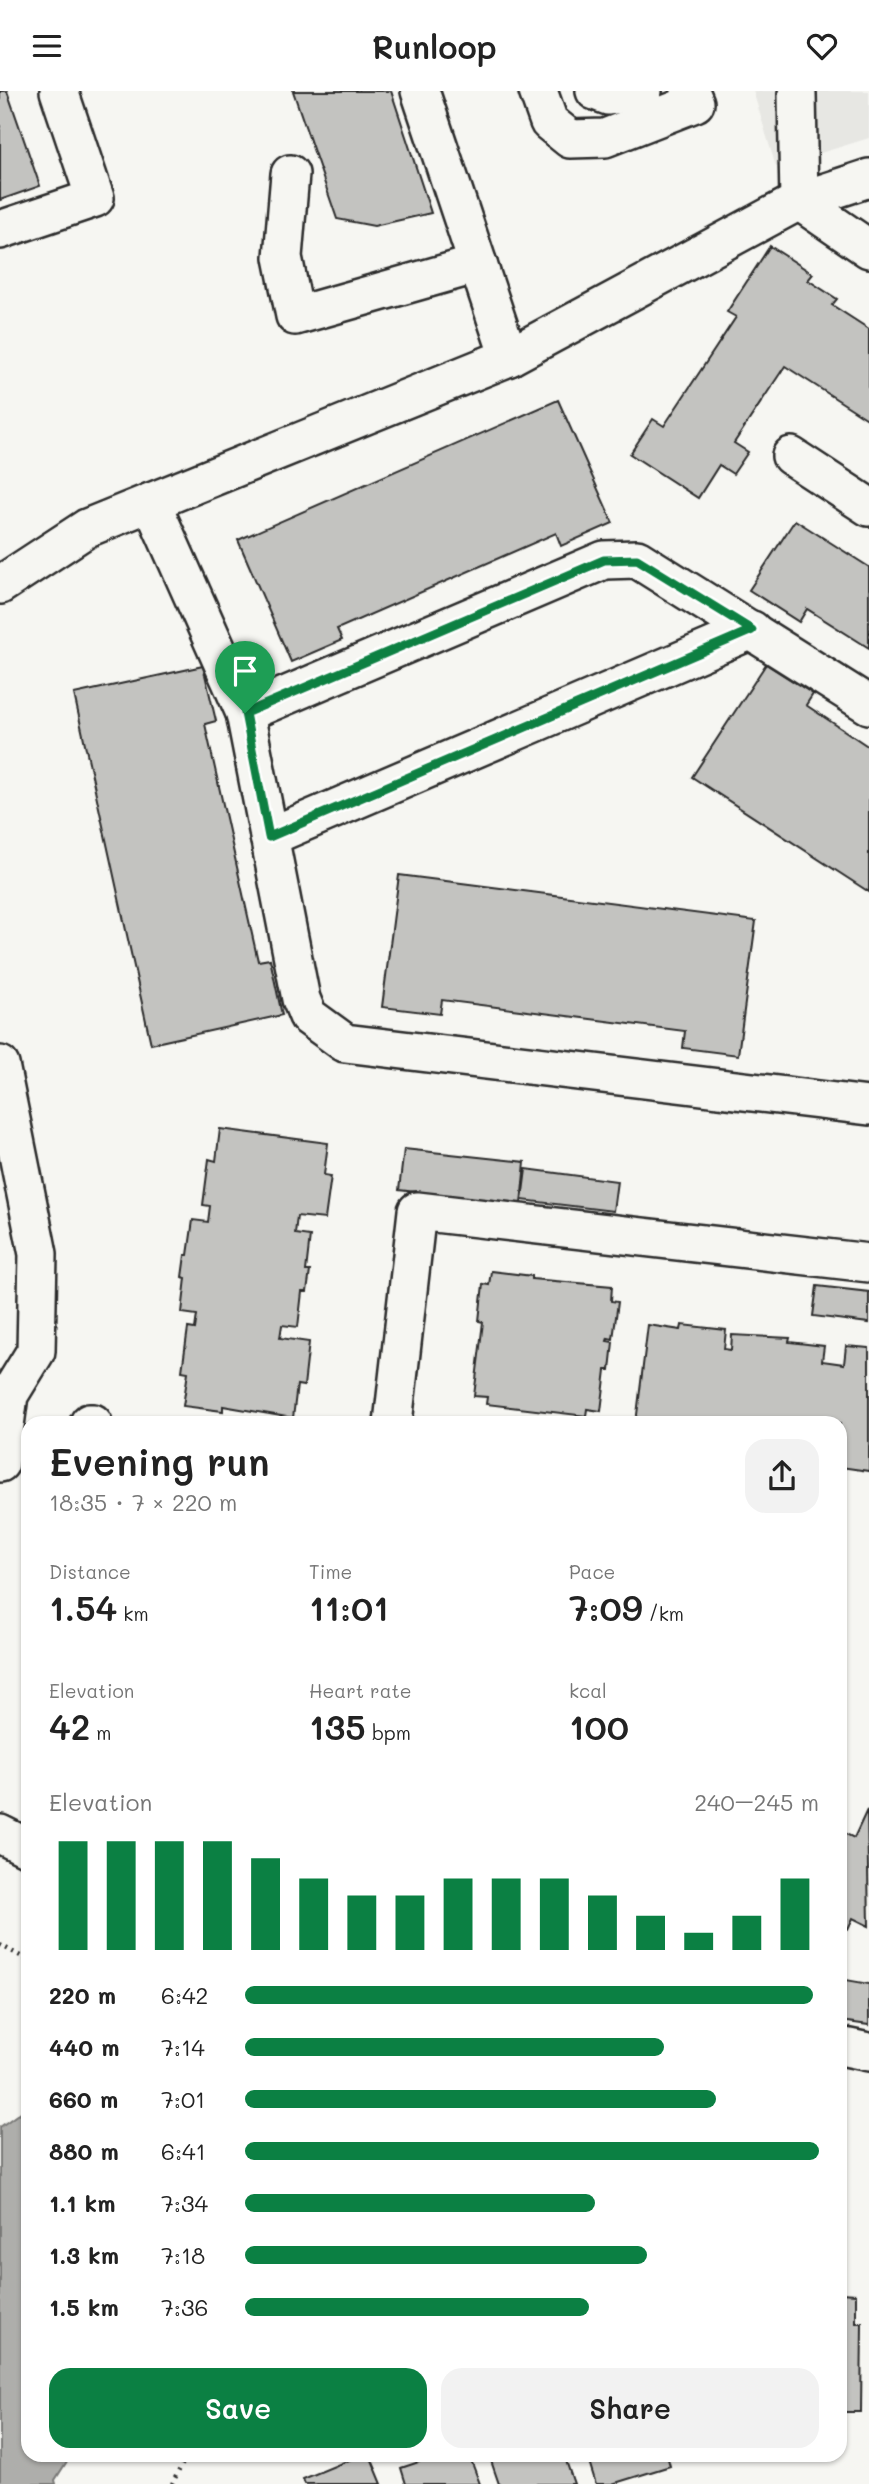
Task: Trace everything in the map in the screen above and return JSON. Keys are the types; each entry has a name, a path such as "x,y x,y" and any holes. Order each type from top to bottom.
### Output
{"street":[{"path":"0,230 94,198 59,91"},
{"path":"420,91 509,358"},
{"path":"538,91 549,122 570,139 605,138 695,103 691,91"},
{"path":"595,91 608,96 643,91"},
{"path":"799,201 800,92"},
{"path":"290,174 283,257 295,316 478,264"},
{"path":"0,585 87,528 509,358 799,201 869,178"},
{"path":"799,201 869,249"},
{"path":"791,456 869,507"},
{"path":"151,502 245,713 308,1016 345,1043 869,1105"},
{"path":"245,713 604,560 637,559 869,705"},
{"path":"269,837 752,630"},
{"path":"0,1065 38,1254 36,1351 5,1387 15,1447"},
{"path":"394,1416 417,1211 869,1263"},
{"path":"0,1834 21,1844"},
{"path":"847,2047 869,2052"}],"path":[{"path":"0,1945 21,1956"},
{"path":"172,2484 183,2462"}],"shaded area":[{"path":"753,91 869,91 869,138 776,167"},
{"path":"21,2112 21,2462 67,2462 55,2480 56,2484 0,2484 0,2127"}],"building":[{"path":"0,91 7,91 40,186 0,200"},
{"path":"293,91 391,91 431,213 374,226 337,219"},
{"path":"770,246 813,274 808,280 837,299 832,305 869,329 869,420 785,366 734,443 748,452 733,474 719,465 698,498 630,454 653,419 664,426 736,317 727,312"},
{"path":"558,400 613,523 561,546 556,533 337,629 342,640 291,662 238,540"},
{"path":"795,520 869,567 869,648 807,609 799,622 749,590"},
{"path":"766,664 813,694 806,705 869,747 869,892 692,777"},
{"path":"203,666 216,721 205,724 258,961 270,959 282,1015 151,1044 74,694"},
{"path":"399,875 756,921 738,1055 683,1048 685,1031 442,1000 440,1014 382,1007"},
{"path":"220,1129 328,1143 324,1175 331,1176 325,1219 297,1216 295,1234 310,1236 306,1271 310,1271 307,1292 302,1292 298,1327 282,1325 280,1338 309,1342 304,1386 297,1385 293,1416 223,1406 223,1411 183,1406 188,1372 182,1371 188,1328 195,1329 197,1315 182,1313 186,1278 182,1277 193,1220 208,1222 210,1206 203,1205 209,1159 216,1161"},
{"path":"404,1149 525,1162 521,1204 399,1190"},
{"path":"526,1169 617,1181 613,1211 522,1200"},
{"path":"491,1271 532,1276 532,1279 612,1286 611,1301 618,1302 613,1339 608,1338 607,1341 613,1342 601,1411 587,1409 586,1416 486,1404 487,1397 474,1396 483,1322 479,1321 483,1284 489,1285"},
{"path":"817,1286 869,1292 869,1323 813,1316"},
{"path":"648,1325 681,1330 682,1325 726,1330 724,1349 731,1350 732,1335 790,1338 789,1342 824,1346 822,1361 844,1364 846,1346 869,1348 869,1471 847,1468 847,1416 637,1416"},
{"path":"867,1810 869,1926 853,1918 848,1929 847,1834 854,1838"},
{"path":"847,1980 869,1984 869,2025 847,2022"},
{"path":"847,2293 856,2294 856,2323 862,2323 861,2412 847,2412"},
{"path":"344,2462 373,2462 382,2484 305,2484 303,2479"},
{"path":"419,2462 472,2462 480,2484 406,2484 401,2468"},
{"path":"491,2462 566,2462 574,2484 499,2484"},
{"path":"589,2462 669,2462 670,2466 612,2484 596,2484"}],"route":[{"path":"637,559 752,630 269,837 245,713 604,560 637,559"}]}
